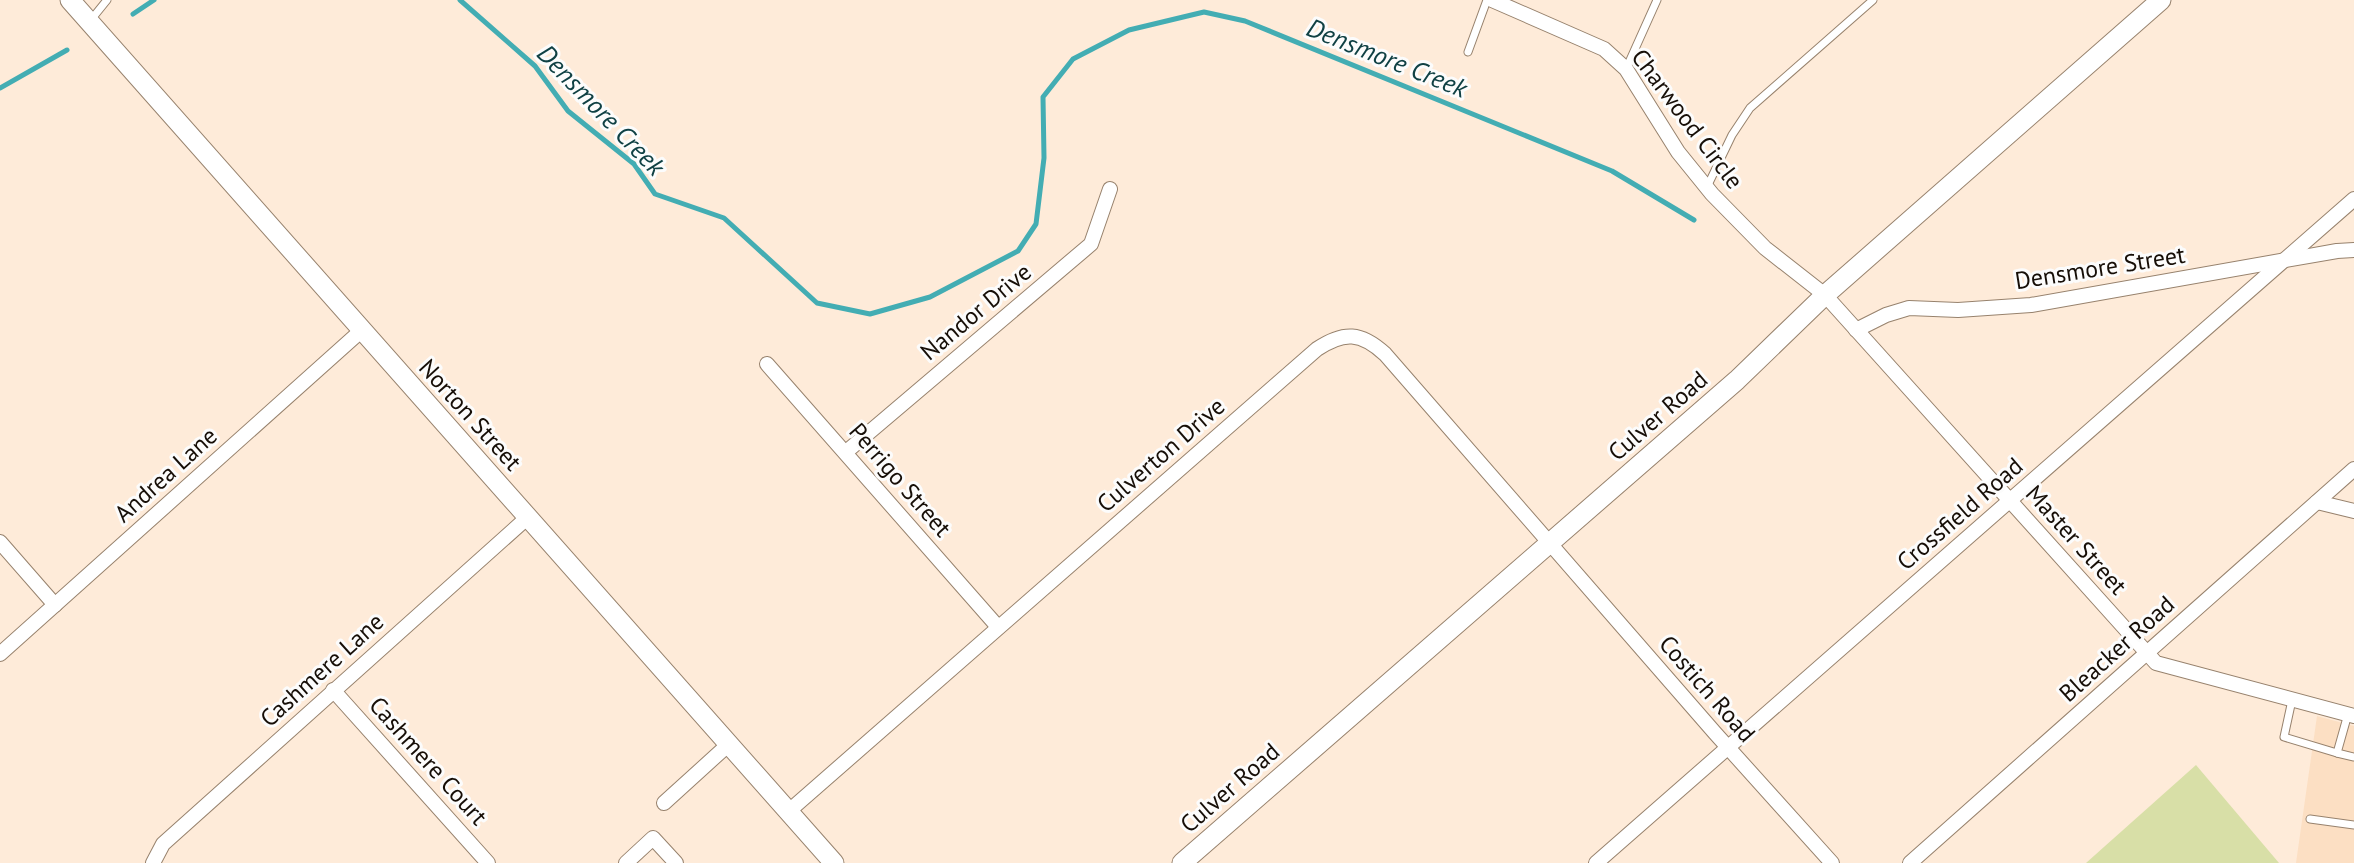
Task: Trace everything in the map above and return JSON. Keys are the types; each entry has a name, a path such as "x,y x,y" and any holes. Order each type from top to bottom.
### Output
{"main road":[{"name":"Norton Street","path":"70,0 834,863"},
{"name":"Culver Road","path":"1182,863 1737,380 1825,295 2161,0"}],"street":[{"name":"Charwood Circle","path":"1490,0 1604,49 1626,69 1678,152 1707,188 1765,248 1825,295"},
{"name":"Nandor Drive","path":"846,452 1091,244 1110,189"},
{"name":"Crossfield Road","path":"1596,863 2354,200"},
{"name":"Densmore Street","path":"1856,330 1909,307 1958,310 2031,305 2354,250"},
{"name":"Master Street","path":"1825,295 2156,663 2351,715"},
{"name":"Andrea Lane","path":"0,654 362,330"},
{"name":"Culverton Drive","path":"789,811 1317,349 1337,337 1366,339 1385,354 1550,543"},
{"name":"Perrigo Street","path":"767,364 998,627"},
{"name":"Bleacker Road","path":"1910,863 2354,469"},
{"path":"2317,502 2354,511"},
{"name":"Cashmere Lane","path":"153,863 163,844 528,517"},
{"path":"0,542 55,605"},
{"name":"Costich Road","path":"1550,543 1832,863"},
{"name":"Cashmere Court","path":"333,690 488,863"},
{"path":"664,803 729,744"},
{"path":"626,863 653,838 676,863"}],"lane":[{"path":"89,21 107,0"},
{"path":"1468,52 1490,0"},
{"path":"1626,69 1657,0"},
{"path":"1707,188 1732,135 1751,108 1873,0"},
{"path":"2292,700 2284,737 2354,757"},
{"path":"2337,753 2351,715"},
{"path":"2310,819 2354,825"}],"shaded area":[{"path":"2317,716 2354,726 2354,863 2296,863"}],"green space":[{"path":"2196,765 2279,863 2086,863"}],"waterway":[{"name":"Densmore Creek","path":"133,14 154,0"},
{"name":"Densmore Creek","path":"460,0 535,66 568,111 634,164 655,194 724,218 817,303 870,314 930,297 1018,251 1036,224 1044,158 1043,97 1073,59 1129,30 1204,12 1245,21 1612,171 1694,220"},
{"name":"Densmore Creek","path":"0,88 67,50"}]}
